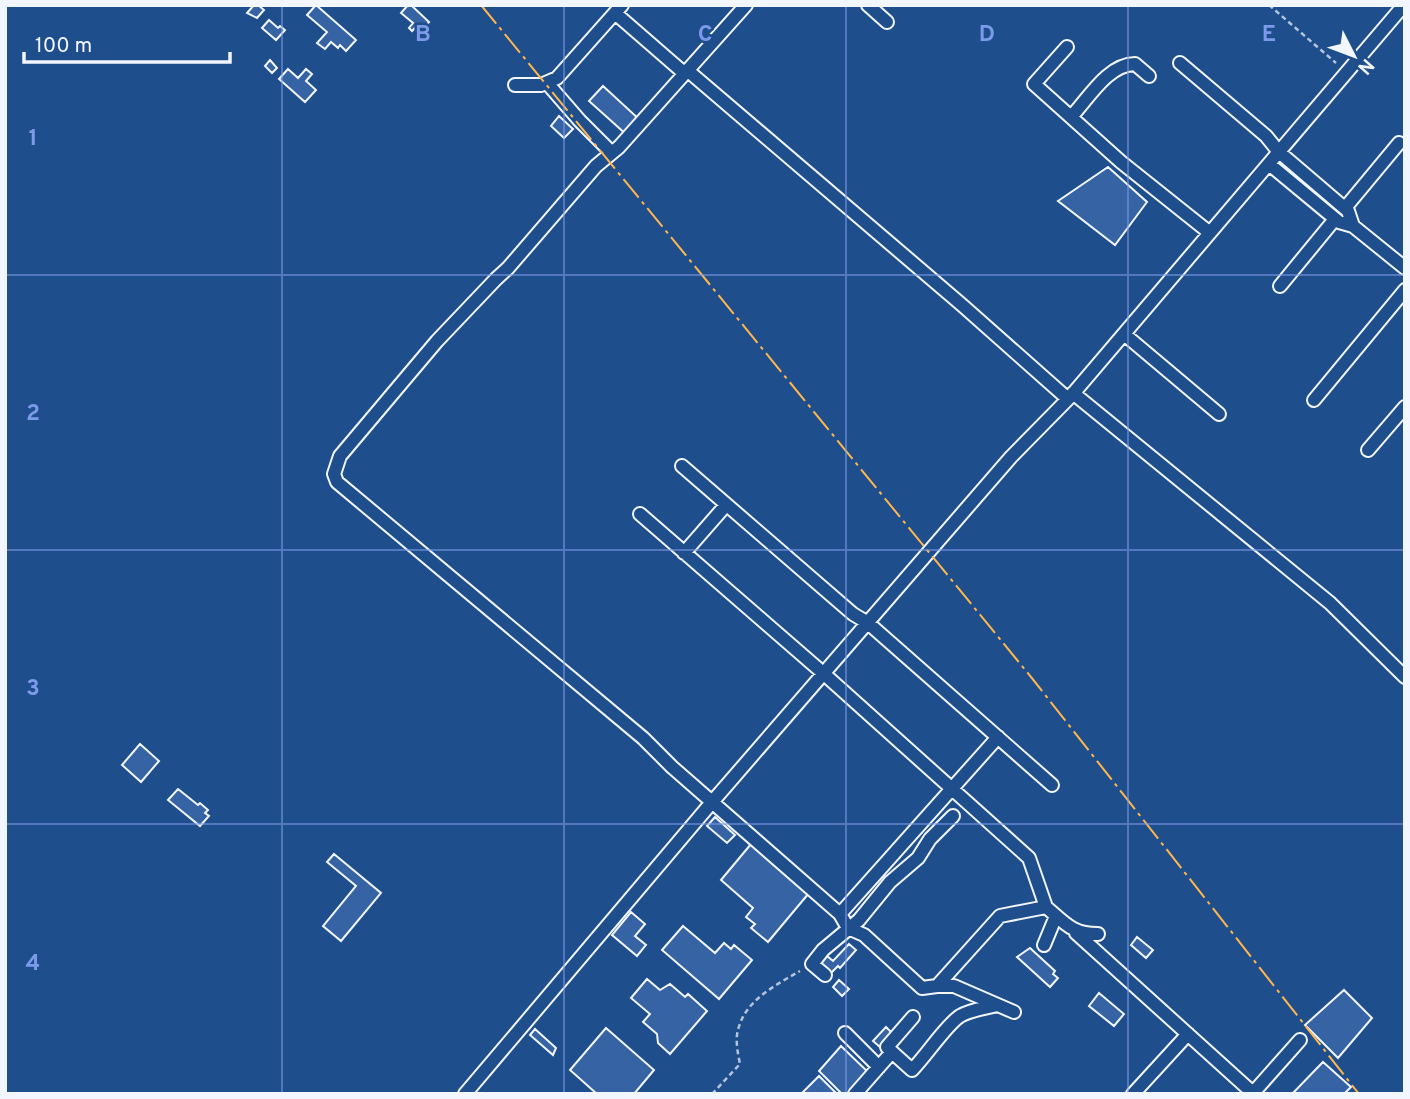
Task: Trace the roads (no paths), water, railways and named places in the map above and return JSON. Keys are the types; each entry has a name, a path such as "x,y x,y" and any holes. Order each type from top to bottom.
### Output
{"street":[{"path":"746,5 612,153 596,166 508,268 437,341 340,456 334,474 337,482 609,708 840,914 848,928 864,936 922,988 954,986 1014,1012"},
{"path":"868,5 887,22"},
{"path":"465,1094 713,801 1011,457 1071,396 1404,5"},
{"path":"515,85 547,83 563,72 619,9 685,72 1071,396 1330,603 1405,677"},
{"path":"1067,47 1034,85 1121,162 1210,233"},
{"path":"1180,63 1345,208 1353,226"},
{"path":"1071,117 1113,71 1126,64 1135,64 1149,76"},
{"path":"547,83 579,121 612,153"},
{"path":"1345,208 1399,143"},
{"path":"1269,163 1335,219 1353,226 1405,268"},
{"path":"1280,286 1335,219"},
{"path":"1314,400 1405,290"},
{"path":"1124,334 1219,414"},
{"path":"1368,450 1405,407"},
{"path":"682,466 1052,785"},
{"path":"684,553 726,505"},
{"path":"640,514 824,673 1030,858 1051,912 1253,1093 1300,1040"},
{"path":"840,914 998,737"},
{"path":"825,975 812,964 823,950 859,920 890,882 918,858 930,839 953,816"},
{"path":"1044,945 1051,912"},
{"path":"937,986 1000,916 1051,912"},
{"path":"1073,930 1082,934 1098,934"},
{"path":"913,1017 887,1046 912,1070 929,1054 951,1023 962,1015 997,1005"},
{"path":"845,1033 879,1067"},
{"path":"1133,1094 1188,1034"},
{"path":"855,1094 892,1052"}]}
